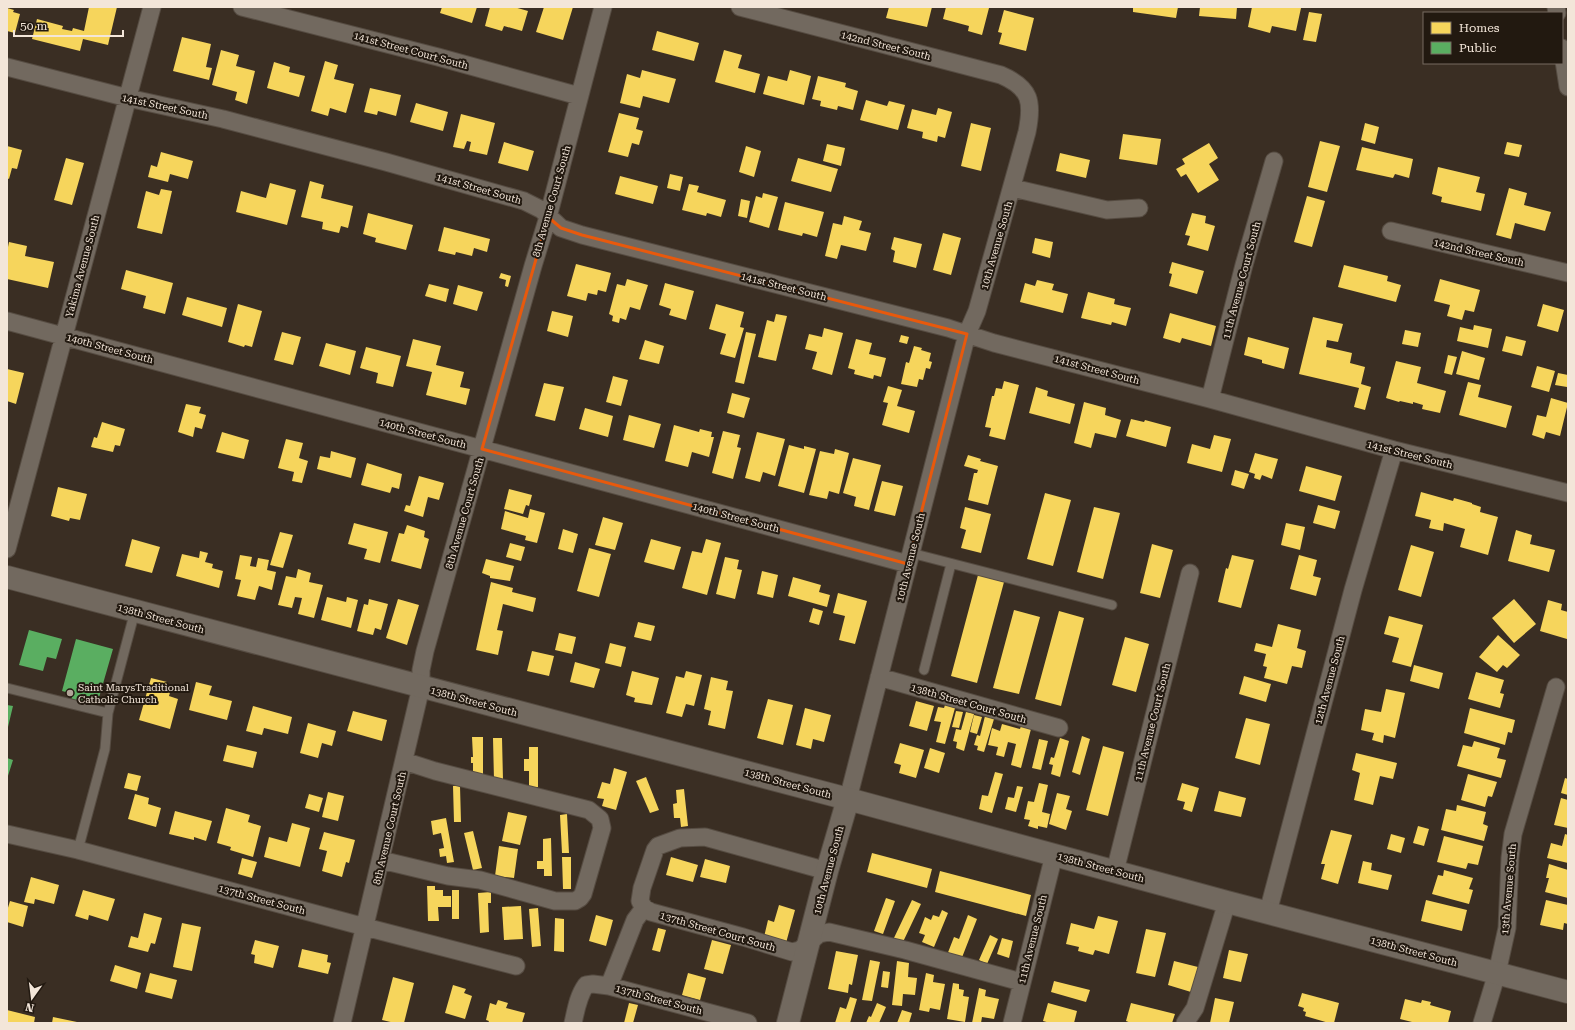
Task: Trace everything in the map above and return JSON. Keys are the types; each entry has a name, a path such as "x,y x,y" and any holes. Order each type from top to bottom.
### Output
{"street":[{"name":"Yakima Avenue South","path":"7,549 63,335 152,7"},
{"name":"141st Street Court South","path":"242,7 431,55 579,96"},
{"name":"8th Avenue Court South","path":"342,1023 421,687 420,670 425,650 530,274 548,217 603,7"},
{"name":"142nd Street South","path":"740,7 1001,75 1012,80 1026,92"},
{"path":"1563,54 1568,87"},
{"name":"141st Street South","path":"7,67 128,98 223,119 425,172 524,201 542,210 561,228 582,235 948,328 994,343 1210,399 1394,450 1568,493"},
{"name":"10th Avenue South","path":"788,1023 848,799 967,334 977,311 1030,118 1030,102 1026,92"},
{"name":"11th Avenue Court South","path":"1210,399 1244,264 1274,161"},
{"path":"1012,188 1107,210 1139,208"},
{"name":"142nd Street South","path":"1391,231 1568,273"},
{"name":"140th Street South","path":"7,321 482,449 909,559"},
{"name":"12th Avenue South","path":"1268,912 1353,590 1394,450"},
{"name":"11th Avenue Court South","path":"1115,871 1190,573"},
{"name":"138th Street South","path":"7,577 848,799 1227,902 1568,992"},
{"name":"138th Street Court South","path":"879,678 1059,728"},
{"name":"13th Avenue South","path":"1482,1023 1507,928 1510,858 1513,834 1556,687"},
{"path":"381,860 448,876 480,880 555,901 569,902 580,898 583,894 602,828 600,819 590,810 435,771 404,761"},
{"name":"137th Street South","path":"7,834 78,850 516,966"},
{"path":"573,1023 582,990 586,985 601,985 635,920 644,908 640,901 652,854 658,846 680,838 705,837 828,871"},
{"name":"11th Avenue South","path":"1012,1023 1021,982 1054,855"},
{"path":"1186,1023 1195,1008 1227,902"},
{"name":"137th Street Court South","path":"644,908 651,912 792,952 800,950 819,934 829,932 905,950 1021,982"},
{"name":"137th Street South","path":"601,985 748,1023"}],"lane":[{"path":"909,559 951,564 1112,605"},
{"path":"924,670 951,564"},
{"path":"78,850 105,749 108,713 134,611"},
{"path":"7,688 108,713"}],"highlighted area":[{"path":"548,217 561,228 582,235 967,334 908,564 482,449"}],"building: Homes":[{"path":"89,7 117,7 108,45 83,39 80,51 32,39 37,19 63,26 62,29 72,31 73,28 84,31"},
{"path":"442,7 477,7 472,23 440,13"},
{"path":"490,7 514,7 528,11 522,31 504,26 502,31 485,26"},
{"path":"544,7 573,7 563,40 536,32"},
{"path":"889,7 932,7 927,27 886,18"},
{"path":"946,7 989,8 982,35 968,31 969,26 943,19"},
{"path":"1133,7 1178,7 1176,18 1133,12"},
{"path":"1200,7 1237,7 1236,19 1199,16"},
{"path":"1252,7 1301,8 1296,31 1272,26 1270,33 1248,27"},
{"path":"7,8 20,14 15,33 7,31"},
{"path":"1004,10 1034,18 1026,51 999,44 1002,33 998,32"},
{"path":"1309,12 1322,14 1316,42 1303,40"},
{"path":"657,31 699,43 694,61 652,50"},
{"path":"182,37 211,44 206,67 212,68 209,80 173,71"},
{"path":"221,50 239,55 236,66 255,71 247,104 235,100 237,92 212,85"},
{"path":"724,50 742,55 738,68 760,74 755,93 715,82"},
{"path":"325,61 338,65 334,79 354,84 346,113 330,108 328,116 311,111"},
{"path":"274,62 290,67 289,72 305,76 299,97 267,88"},
{"path":"642,70 676,79 669,103 643,96 640,108 620,103 627,74 640,78"},
{"path":"790,70 811,76 804,105 763,94 768,76 787,81"},
{"path":"818,76 846,83 845,87 858,91 853,110 838,106 837,110 820,106 821,101 812,99"},
{"path":"370,88 401,95 396,116 378,111 377,115 364,112"},
{"path":"866,100 887,106 889,101 905,105 898,130 860,120"},
{"path":"416,103 448,112 443,131 410,122"},
{"path":"938,108 952,112 945,138 938,136 937,142 922,138 923,132 907,128 912,109 936,115"},
{"path":"619,113 639,118 636,129 643,131 639,145 632,143 628,157 608,152"},
{"path":"461,114 495,123 487,155 469,151 471,142 467,141 464,149 453,147"},
{"path":"971,123 991,128 981,171 961,166"},
{"path":"1365,123 1379,127 1375,144 1361,140"},
{"path":"1123,134 1161,139 1157,165 1119,159"},
{"path":"1320,141 1340,146 1327,192 1308,187"},
{"path":"504,142 534,151 528,171 498,163"},
{"path":"1507,142 1522,145 1519,157 1504,154"},
{"path":"1209,143 1218,158 1209,164 1219,180 1198,193 1186,174 1181,177 1176,169 1185,164 1182,159"},
{"path":"827,144 845,148 841,166 823,161"},
{"path":"7,146 22,150 17,169 12,168 9,179 7,178"},
{"path":"746,146 761,151 754,177 739,172"},
{"path":"1362,147 1413,159 1409,178 1395,174 1393,178 1356,170"},
{"path":"161,152 193,161 188,179 170,174 168,182 148,177 151,165 157,167"},
{"path":"1060,153 1090,160 1086,178 1056,171"},
{"path":"66,158 84,163 72,205 54,200"},
{"path":"798,158 838,169 831,192 791,181"},
{"path":"1438,167 1480,177 1476,192 1485,194 1481,211 1441,202 1442,197 1432,194"},
{"path":"670,174 683,177 680,191 667,188"},
{"path":"620,176 658,186 653,204 615,194"},
{"path":"310,181 324,185 321,198 353,206 348,228 341,226 339,233 322,229 323,222 301,217"},
{"path":"270,183 296,190 287,225 236,212 241,191 266,198"},
{"path":"689,184 699,186 697,192 726,200 721,217 707,213 706,216 682,210"},
{"path":"1509,188 1527,193 1524,205 1551,212 1545,231 1515,223 1511,239 1496,235"},
{"path":"161,189 172,191 162,234 137,228 146,191 159,195"},
{"path":"763,193 778,197 769,228 749,222 756,196 762,198"},
{"path":"1307,196 1325,201 1312,247 1294,242"},
{"path":"741,199 750,201 747,218 738,216"},
{"path":"785,202 824,212 817,237 803,233 802,236 778,230"},
{"path":"368,213 413,225 406,250 375,242 376,238 363,234"},
{"path":"1192,213 1206,216 1205,223 1215,226 1208,251 1187,245 1190,236 1185,235"},
{"path":"844,216 862,221 859,230 871,233 866,251 841,245 837,259 825,256 833,223 842,225"},
{"path":"444,227 490,239 487,252 474,248 472,256 456,252 455,255 438,251"},
{"path":"943,233 961,238 951,275 933,270"},
{"path":"894,237 922,244 916,268 893,262 895,251 891,249"},
{"path":"1035,238 1053,242 1050,258 1032,253"},
{"path":"9,242 27,246 25,256 54,262 48,288 7,279 7,252"},
{"path":"1172,262 1204,271 1197,294 1169,286 1172,274 1169,273"},
{"path":"576,264 611,273 606,292 598,290 597,295 588,293 586,301 567,296"},
{"path":"1344,265 1388,276 1387,281 1401,285 1396,302 1338,287"},
{"path":"126,270 173,283 165,314 143,308 146,296 121,289"},
{"path":"501,273 511,276 508,287 505,286 506,280 499,278"},
{"path":"627,279 648,285 640,310 630,307 626,320 620,318 619,323 612,321 613,316 609,314 617,284 625,286"},
{"path":"1440,279 1480,290 1474,312 1465,310 1462,320 1447,316 1450,305 1434,301"},
{"path":"1037,280 1054,284 1052,290 1068,294 1063,313 1020,302 1025,283 1035,286"},
{"path":"665,283 694,291 686,320 669,315 671,309 659,305"},
{"path":"429,284 449,289 446,302 425,296"},
{"path":"458,285 483,292 477,311 453,304"},
{"path":"1088,292 1115,299 1114,304 1131,308 1126,326 1112,322 1111,325 1081,318"},
{"path":"187,297 227,308 222,327 182,315"},
{"path":"238,304 262,311 252,347 245,345 244,347 228,342"},
{"path":"716,304 744,312 740,327 744,328 735,358 720,354 726,334 709,329"},
{"path":"1543,304 1564,310 1558,332 1537,326"},
{"path":"552,311 573,316 568,337 547,331"},
{"path":"1170,313 1216,326 1211,346 1182,338 1180,343 1163,338"},
{"path":"776,314 787,316 776,361 758,357 767,320 774,322"},
{"path":"1313,317 1343,324 1338,342 1327,340 1326,347 1352,353 1350,363 1365,367 1361,384 1371,387 1365,410 1354,407 1359,388 1299,374"},
{"path":"1474,325 1492,329 1488,348 1457,341 1460,327 1473,330"},
{"path":"824,328 843,333 832,375 812,369 817,352 805,349 809,334 822,337"},
{"path":"1405,330 1421,333 1418,347 1402,344"},
{"path":"282,332 301,337 293,365 274,360"},
{"path":"746,332 756,334 744,384 735,382"},
{"path":"901,335 909,337 907,344 899,342"},
{"path":"1506,336 1526,341 1522,356 1502,351"},
{"path":"1248,337 1289,348 1284,369 1262,363 1262,360 1244,355"},
{"path":"413,339 441,346 436,365 464,372 460,387 470,389 466,405 426,395 432,372 406,366"},
{"path":"856,339 872,343 869,354 886,358 881,377 874,375 873,379 854,374 855,370 848,368"},
{"path":"645,340 664,346 659,364 639,359"},
{"path":"326,343 356,351 350,375 319,366"},
{"path":"914,346 931,353 929,361 932,362 930,369 926,368 923,380 919,379 917,387 901,384 906,362 909,363"},
{"path":"366,347 401,356 393,387 376,383 378,373 360,368"},
{"path":"1462,351 1485,358 1479,380 1456,374"},
{"path":"1448,355 1457,357 1452,375 1444,373"},
{"path":"1396,361 1421,367 1417,383 1446,391 1440,413 1422,409 1423,405 1413,402 1413,404 1399,402 1386,398"},
{"path":"1537,366 1555,371 1549,392 1531,387"},
{"path":"7,369 24,373 16,404 7,401"},
{"path":"1558,373 1568,375 1567,387 1555,385"},
{"path":"613,376 628,380 621,406 606,402"},
{"path":"1004,381 1019,385 1005,440 989,436 991,428 985,427 992,396 994,396 996,388 1002,389"},
{"path":"1468,382 1481,385 1478,397 1512,406 1506,428 1459,415"},
{"path":"544,383 564,387 555,421 535,416"},
{"path":"888,386 902,390 897,406 915,411 909,433 882,425 888,403 883,402"},
{"path":"1036,387 1048,391 1047,396 1075,404 1070,424 1029,413"},
{"path":"732,393 750,398 744,418 727,413"},
{"path":"1551,398 1568,403 1560,436 1546,432 1544,439 1532,435 1537,415 1546,417"},
{"path":"1084,402 1106,408 1105,415 1121,420 1116,438 1095,433 1091,448 1074,443"},
{"path":"186,404 201,407 199,413 206,415 202,429 195,427 193,437 178,432"},
{"path":"585,408 613,416 608,437 579,429"},
{"path":"629,415 661,424 654,448 623,440"},
{"path":"1131,419 1144,422 1145,420 1171,427 1166,447 1126,436"},
{"path":"102,422 125,429 120,446 115,445 113,452 91,447 94,437 97,438"},
{"path":"674,425 699,432 700,429 712,432 711,437 714,437 709,457 692,452 688,467 665,461"},
{"path":"723,431 740,435 737,447 741,448 733,479 712,473"},
{"path":"222,432 249,440 244,459 216,452"},
{"path":"757,432 785,439 775,476 763,472 760,482 745,478"},
{"path":"1214,435 1231,439 1222,472 1187,463 1192,444 1210,449"},
{"path":"286,439 303,443 299,458 308,461 302,483 292,481 294,472 278,468"},
{"path":"789,445 804,449 804,446 816,449 804,493 778,486"},
{"path":"835,449 849,453 839,494 829,491 827,499 809,495 820,451 834,454"},
{"path":"331,451 356,458 351,478 317,469 320,456 330,458"},
{"path":"1255,453 1278,459 1272,479 1262,475 1260,480 1254,478 1255,474 1249,472"},
{"path":"968,455 981,459 980,461 998,466 988,505 968,500 974,473 977,473 978,470 964,466"},
{"path":"853,458 881,465 869,510 854,506 856,497 843,493"},
{"path":"367,463 402,474 399,489 392,487 390,493 361,485"},
{"path":"1306,466 1342,476 1335,501 1299,491"},
{"path":"1235,470 1249,474 1244,489 1231,485"},
{"path":"419,476 444,483 439,500 428,497 423,517 404,511 406,505 410,506"},
{"path":"882,481 903,486 895,516 874,511"},
{"path":"58,487 87,494 80,520 70,518 69,521 51,516"},
{"path":"509,489 532,495 529,506 526,505 523,514 504,509"},
{"path":"1421,492 1453,501 1454,498 1472,503 1481,507 1480,512 1498,517 1488,555 1460,547 1465,529 1444,523 1443,531 1429,528 1431,520 1415,516"},
{"path":"1045,493 1071,500 1053,566 1027,559"},
{"path":"1318,505 1340,511 1335,529 1313,523"},
{"path":"965,507 991,514 981,553 961,548 966,530 960,528"},
{"path":"1094,507 1120,513 1103,579 1077,572"},
{"path":"530,509 545,513 537,543 525,540 526,536 501,529 505,511 528,518"},
{"path":"603,517 623,523 615,550 595,545"},
{"path":"354,523 388,532 380,563 364,559 367,549 348,544"},
{"path":"1286,523 1305,527 1300,550 1281,545"},
{"path":"407,525 425,531 424,537 429,539 421,569 391,561 399,533 404,534"},
{"path":"563,529 578,534 573,553 558,549"},
{"path":"1516,530 1532,535 1530,544 1555,550 1549,572 1508,561"},
{"path":"280,532 293,535 283,568 270,565"},
{"path":"132,539 160,547 152,573 125,566"},
{"path":"651,539 681,547 674,570 644,562"},
{"path":"706,539 721,543 707,595 682,588 692,551 702,553"},
{"path":"510,543 525,547 521,561 506,557"},
{"path":"1152,544 1173,550 1160,598 1140,593"},
{"path":"1411,545 1434,552 1421,597 1398,590"},
{"path":"589,548 611,554 599,597 577,591"},
{"path":"200,551 208,553 205,562 213,564 212,568 223,571 219,588 176,576 182,554 199,558"},
{"path":"240,555 252,557 250,566 256,567 258,558 269,560 267,570 276,572 272,590 259,586 255,600 237,596 241,580 235,579"},
{"path":"1232,555 1254,560 1241,608 1218,602 1226,568 1228,569"},
{"path":"1299,555 1317,560 1313,576 1321,578 1316,596 1290,589"},
{"path":"725,557 739,560 737,569 742,570 735,599 716,594"},
{"path":"486,559 514,566 510,581 490,578 490,576 482,573"},
{"path":"298,569 311,573 309,582 323,585 314,618 298,614 302,598 295,597 292,608 278,605 286,576 296,578"},
{"path":"762,571 778,575 773,598 757,594"},
{"path":"978,575 1004,582 977,683 951,676"},
{"path":"793,577 821,585 819,592 830,595 827,607 788,596"},
{"path":"491,582 513,588 512,592 536,598 533,612 503,604 497,630 503,631 498,655 476,650"},
{"path":"838,593 867,601 855,644 839,640 845,616 833,613"},
{"path":"327,597 346,602 347,597 358,600 351,628 321,620"},
{"path":"369,599 388,604 381,630 375,628 373,635 357,631 364,604 368,605"},
{"path":"398,599 419,605 407,645 386,638"},
{"path":"1514,599 1536,624 1514,643 1492,618"},
{"path":"1548,600 1562,604 1561,610 1568,612 1567,639 1540,631"},
{"path":"813,608 823,611 819,625 809,622"},
{"path":"1014,610 1040,617 1019,694 993,688"},
{"path":"1059,611 1084,618 1061,706 1035,699"},
{"path":"1389,616 1423,625 1411,667 1392,662 1399,638 1384,634"},
{"path":"638,622 655,626 651,641 634,637"},
{"path":"1278,624 1301,630 1297,648 1306,651 1302,668 1292,666 1287,684 1264,678 1267,667 1263,666 1266,654 1254,651 1256,643 1272,647"},
{"path":"559,633 576,637 572,654 555,650"},
{"path":"1498,635 1520,655 1507,668 1503,665 1497,672 1479,657"},
{"path":"1125,637 1149,644 1136,692 1112,685"},
{"path":"610,643 626,647 621,667 605,663"},
{"path":"532,651 554,656 549,676 527,671"},
{"path":"575,662 600,669 594,688 570,682"},
{"path":"1414,665 1443,673 1439,689 1410,681"},
{"path":"632,671 659,678 652,705 634,702 635,698 626,695"},
{"path":"686,671 702,675 694,706 686,704 682,717 666,713 676,676 684,678"},
{"path":"1476,672 1504,680 1500,693 1504,694 1500,708 1468,699"},
{"path":"1244,676 1271,684 1266,702 1239,694"},
{"path":"711,677 728,681 726,690 733,691 725,729 708,725 711,711 704,709"},
{"path":"151,678 167,682 165,687 171,689 169,696 178,699 170,729 139,720"},
{"path":"196,682 212,686 209,695 232,701 227,720 189,710"},
{"path":"1386,689 1405,693 1395,738 1384,735 1383,743 1372,740 1374,733 1361,730 1365,709 1381,712"},
{"path":"768,699 793,705 783,745 757,738"},
{"path":"916,701 934,706 927,731 909,726"},
{"path":"945,705 955,708 945,744 936,742 941,722 934,721 938,707 944,708"},
{"path":"253,706 292,717 288,734 264,728 262,735 246,731"},
{"path":"805,708 831,715 824,742 813,739 811,749 796,745"},
{"path":"1470,708 1515,720 1512,733 1508,732 1505,745 1464,733"},
{"path":"353,711 387,720 382,741 347,731"},
{"path":"956,711 963,712 959,728 952,727"},
{"path":"966,712 974,714 964,751 956,748 957,742 953,741 956,729 961,730"},
{"path":"974,715 982,717 977,734 970,732"},
{"path":"985,716 994,719 984,752 977,750 978,746 974,745 977,735 980,736"},
{"path":"1246,718 1270,724 1260,765 1235,758"},
{"path":"308,723 336,731 332,746 322,743 318,758 300,753"},
{"path":"1002,724 1020,729 1021,726 1031,729 1021,768 1011,765 1016,744 1008,742 1004,757 996,755 998,747 988,745 992,728 1000,731"},
{"path":"1082,736 1090,739 1080,775 1072,772"},
{"path":"472,737 483,737 483,775 473,775 473,763 471,763 471,757 473,757"},
{"path":"493,738 502,738 503,780 494,780"},
{"path":"1060,738 1069,741 1060,777 1051,774 1053,765 1049,764 1051,757 1054,758"},
{"path":"1039,739 1048,741 1041,770 1032,768"},
{"path":"1474,741 1500,748 1497,758 1506,760 1501,778 1457,766 1463,745 1472,747"},
{"path":"900,743 924,750 916,778 899,773 901,765 894,763"},
{"path":"227,745 257,752 253,768 223,761"},
{"path":"1103,746 1124,752 1108,816 1086,810"},
{"path":"529,747 538,747 538,787 529,787 529,771 524,771 524,759 529,759"},
{"path":"930,748 945,753 939,773 924,768"},
{"path":"1356,753 1397,763 1393,779 1380,776 1373,805 1354,800 1360,773 1352,770"},
{"path":"614,768 627,772 616,810 602,806 604,799 597,798 602,782 610,784"},
{"path":"995,772 1003,774 992,813 979,809 982,795 988,796"},
{"path":"128,773 141,776 137,791 124,788"},
{"path":"1468,774 1497,782 1492,797 1488,796 1485,807 1461,800"},
{"path":"646,777 659,810 650,813 636,781"},
{"path":"1565,778 1568,779 1568,795 1561,793"},
{"path":"1039,783 1048,785 1042,812 1050,814 1047,828 1038,826 1038,829 1028,826 1030,820 1024,819 1028,801 1034,802"},
{"path":"1182,783 1199,788 1192,812 1183,809 1185,802 1177,800"},
{"path":"453,786 460,786 461,822 454,822"},
{"path":"1017,786 1023,787 1016,812 1005,809 1008,797 1014,798"},
{"path":"684,789 688,826 681,827 680,818 674,818 673,804 677,803 676,790"},
{"path":"1219,791 1246,798 1241,817 1214,811"},
{"path":"328,792 344,796 338,821 322,817"},
{"path":"1057,793 1070,796 1066,809 1072,811 1066,830 1049,824"},
{"path":"135,794 149,798 148,804 161,808 156,827 128,819"},
{"path":"309,794 323,798 319,812 305,808"},
{"path":"1561,798 1568,800 1568,828 1554,825"},
{"path":"1457,805 1486,812 1483,824 1488,826 1484,841 1441,830 1446,809 1456,811"},
{"path":"226,808 250,815 248,822 261,826 253,857 230,850 231,847 217,843"},
{"path":"175,811 212,821 206,841 194,837 194,840 169,834"},
{"path":"508,812 527,816 520,845 502,841"},
{"path":"567,814 569,853 562,853 560,815"},
{"path":"446,818 454,862 447,863 446,856 440,857 439,849 444,848 441,833 433,835 431,821"},
{"path":"292,823 310,828 300,867 264,857 269,837 287,842"},
{"path":"1418,826 1429,829 1424,846 1413,843"},
{"path":"1331,830 1352,835 1338,884 1321,879 1325,864 1321,864"},
{"path":"473,831 482,868 473,870 464,833"},
{"path":"324,832 355,840 349,863 346,862 342,877 322,871 327,851 319,849"},
{"path":"1391,834 1405,838 1401,853 1387,849"},
{"path":"1565,834 1568,835 1568,863 1547,858 1551,843 1562,846"},
{"path":"1444,836 1483,846 1478,865 1468,863 1466,869 1437,862"},
{"path":"551,838 552,876 544,876 544,869 537,869 537,861 543,861 543,839"},
{"path":"499,846 518,849 514,878 495,876"},
{"path":"872,853 932,869 927,888 867,872"},
{"path":"562,857 571,857 571,889 563,889"},
{"path":"671,857 698,865 693,882 666,875"},
{"path":"242,858 257,862 252,878 238,874"},
{"path":"705,859 730,866 726,883 700,877"},
{"path":"1363,861 1372,863 1371,870 1392,875 1388,890 1358,883"},
{"path":"1549,864 1568,870 1568,898 1545,892 1549,878 1546,878"},
{"path":"1444,870 1473,878 1469,889 1473,890 1469,904 1432,894 1438,875 1443,876"},
{"path":"940,871 1031,895 1026,916 935,892"},
{"path":"31,877 59,885 54,904 35,899 34,904 24,902"},
{"path":"427,886 435,886 435,890 443,890 443,896 451,896 451,907 438,907 439,921 428,921"},
{"path":"83,890 115,899 108,921 89,915 88,920 75,916"},
{"path":"452,890 459,890 459,919 452,919"},
{"path":"491,892 491,903 488,903 489,932 480,933 478,893"},
{"path":"886,898 895,901 883,934 874,931"},
{"path":"912,900 921,904 902,944 893,940"},
{"path":"1426,900 1467,910 1462,931 1421,921"},
{"path":"1546,900 1568,905 1568,924 1564,923 1563,930 1540,925"},
{"path":"10,901 28,906 23,927 7,922 7,911"},
{"path":"779,905 795,910 786,943 764,937 768,920 774,922"},
{"path":"521,906 523,939 504,940 502,907"},
{"path":"538,908 541,946 532,947 529,909"},
{"path":"942,910 948,913 934,947 922,942 925,935 919,933 925,917 931,920 933,915 939,917"},
{"path":"144,913 162,918 155,944 151,943 148,952 128,947 131,936 138,938"},
{"path":"596,915 613,920 606,946 589,941"},
{"path":"968,915 977,919 961,960 947,955 954,937 959,939"},
{"path":"1098,916 1118,921 1109,954 1095,950 1093,955 1078,951 1079,947 1066,944 1071,923 1094,929"},
{"path":"555,918 564,919 564,952 554,951"},
{"path":"182,923 201,927 192,971 173,967"},
{"path":"658,928 666,930 660,952 652,950"},
{"path":"1146,929 1166,933 1155,977 1136,973"},
{"path":"990,935 998,939 987,964 979,960"},
{"path":"1002,938 1013,941 1009,958 997,954"},
{"path":"255,940 279,946 273,968 254,963 255,955 251,954"},
{"path":"712,940 731,945 723,974 704,969"},
{"path":"302,949 328,955 327,962 331,963 328,974 298,967"},
{"path":"1229,950 1248,954 1241,982 1223,978"},
{"path":"836,951 858,955 852,985 849,984 848,993 828,989"},
{"path":"870,960 880,962 872,1001 862,1000"},
{"path":"897,961 909,963 908,977 917,978 915,995 903,994 902,1006 892,1005"},
{"path":"1174,961 1198,967 1191,992 1168,985"},
{"path":"115,965 141,973 137,989 110,981"},
{"path":"883,971 890,972 888,988 881,987"},
{"path":"150,973 177,980 172,999 145,992"},
{"path":"688,973 706,978 700,1000 682,995"},
{"path":"926,973 934,975 933,982 945,984 940,1010 930,1008 929,1012 919,1010"},
{"path":"393,977 414,983 404,1023 395,1023 382,1020"},
{"path":"1054,981 1090,990 1086,1002 1051,992"},
{"path":"953,983 959,984 959,989 964,990 963,996 969,997 965,1022 947,1019"},
{"path":"453,985 466,989 464,993 472,996 465,1019 445,1013"},
{"path":"979,988 986,990 985,996 999,999 994,1019 982,1017 981,1023 972,1023"},
{"path":"1302,993 1339,1003 1334,1023 1305,1016 1306,1012 1303,1011 1304,1008 1298,1006"},
{"path":"850,997 857,999 850,1023 835,1023 840,1007 846,1009"},
{"path":"1215,998 1234,1002 1229,1023 1210,1023"},
{"path":"1405,999 1421,1003 1422,1000 1431,1002 1430,1005 1451,1011 1448,1023 1416,1023 1400,1019"},
{"path":"498,1000 508,1003 506,1008 525,1013 522,1023 488,1023 489,1021 486,1020 490,1003 496,1005"},
{"path":"629,1003 638,1005 633,1023 624,1023"},
{"path":"877,1003 886,1007 879,1023 866,1023 869,1016 871,1017"},
{"path":"1048,1003 1077,1011 1074,1023 1050,1023 1043,1021"},
{"path":"1131,1003 1175,1014 1172,1023 1131,1023 1126,1021"},
{"path":"7,1010 35,1017 34,1023 7,1023"},
{"path":"902,1010 912,1013 909,1023 897,1023"},
{"path":"53,1017 77,1022 77,1023 52,1023"}],"building: Public":[{"path":"29,630 62,639 56,659 47,657 43,671 19,665"},
{"path":"76,639 113,649 98,701 90,698 88,705 71,700 73,694 62,691"},
{"path":"7,705 13,706 8,727 7,727"},
{"path":"7,758 13,760 7,779"}],"place":[{"name":"Saint MarysTraditional Catholic Church","path":"70,693"}]}
